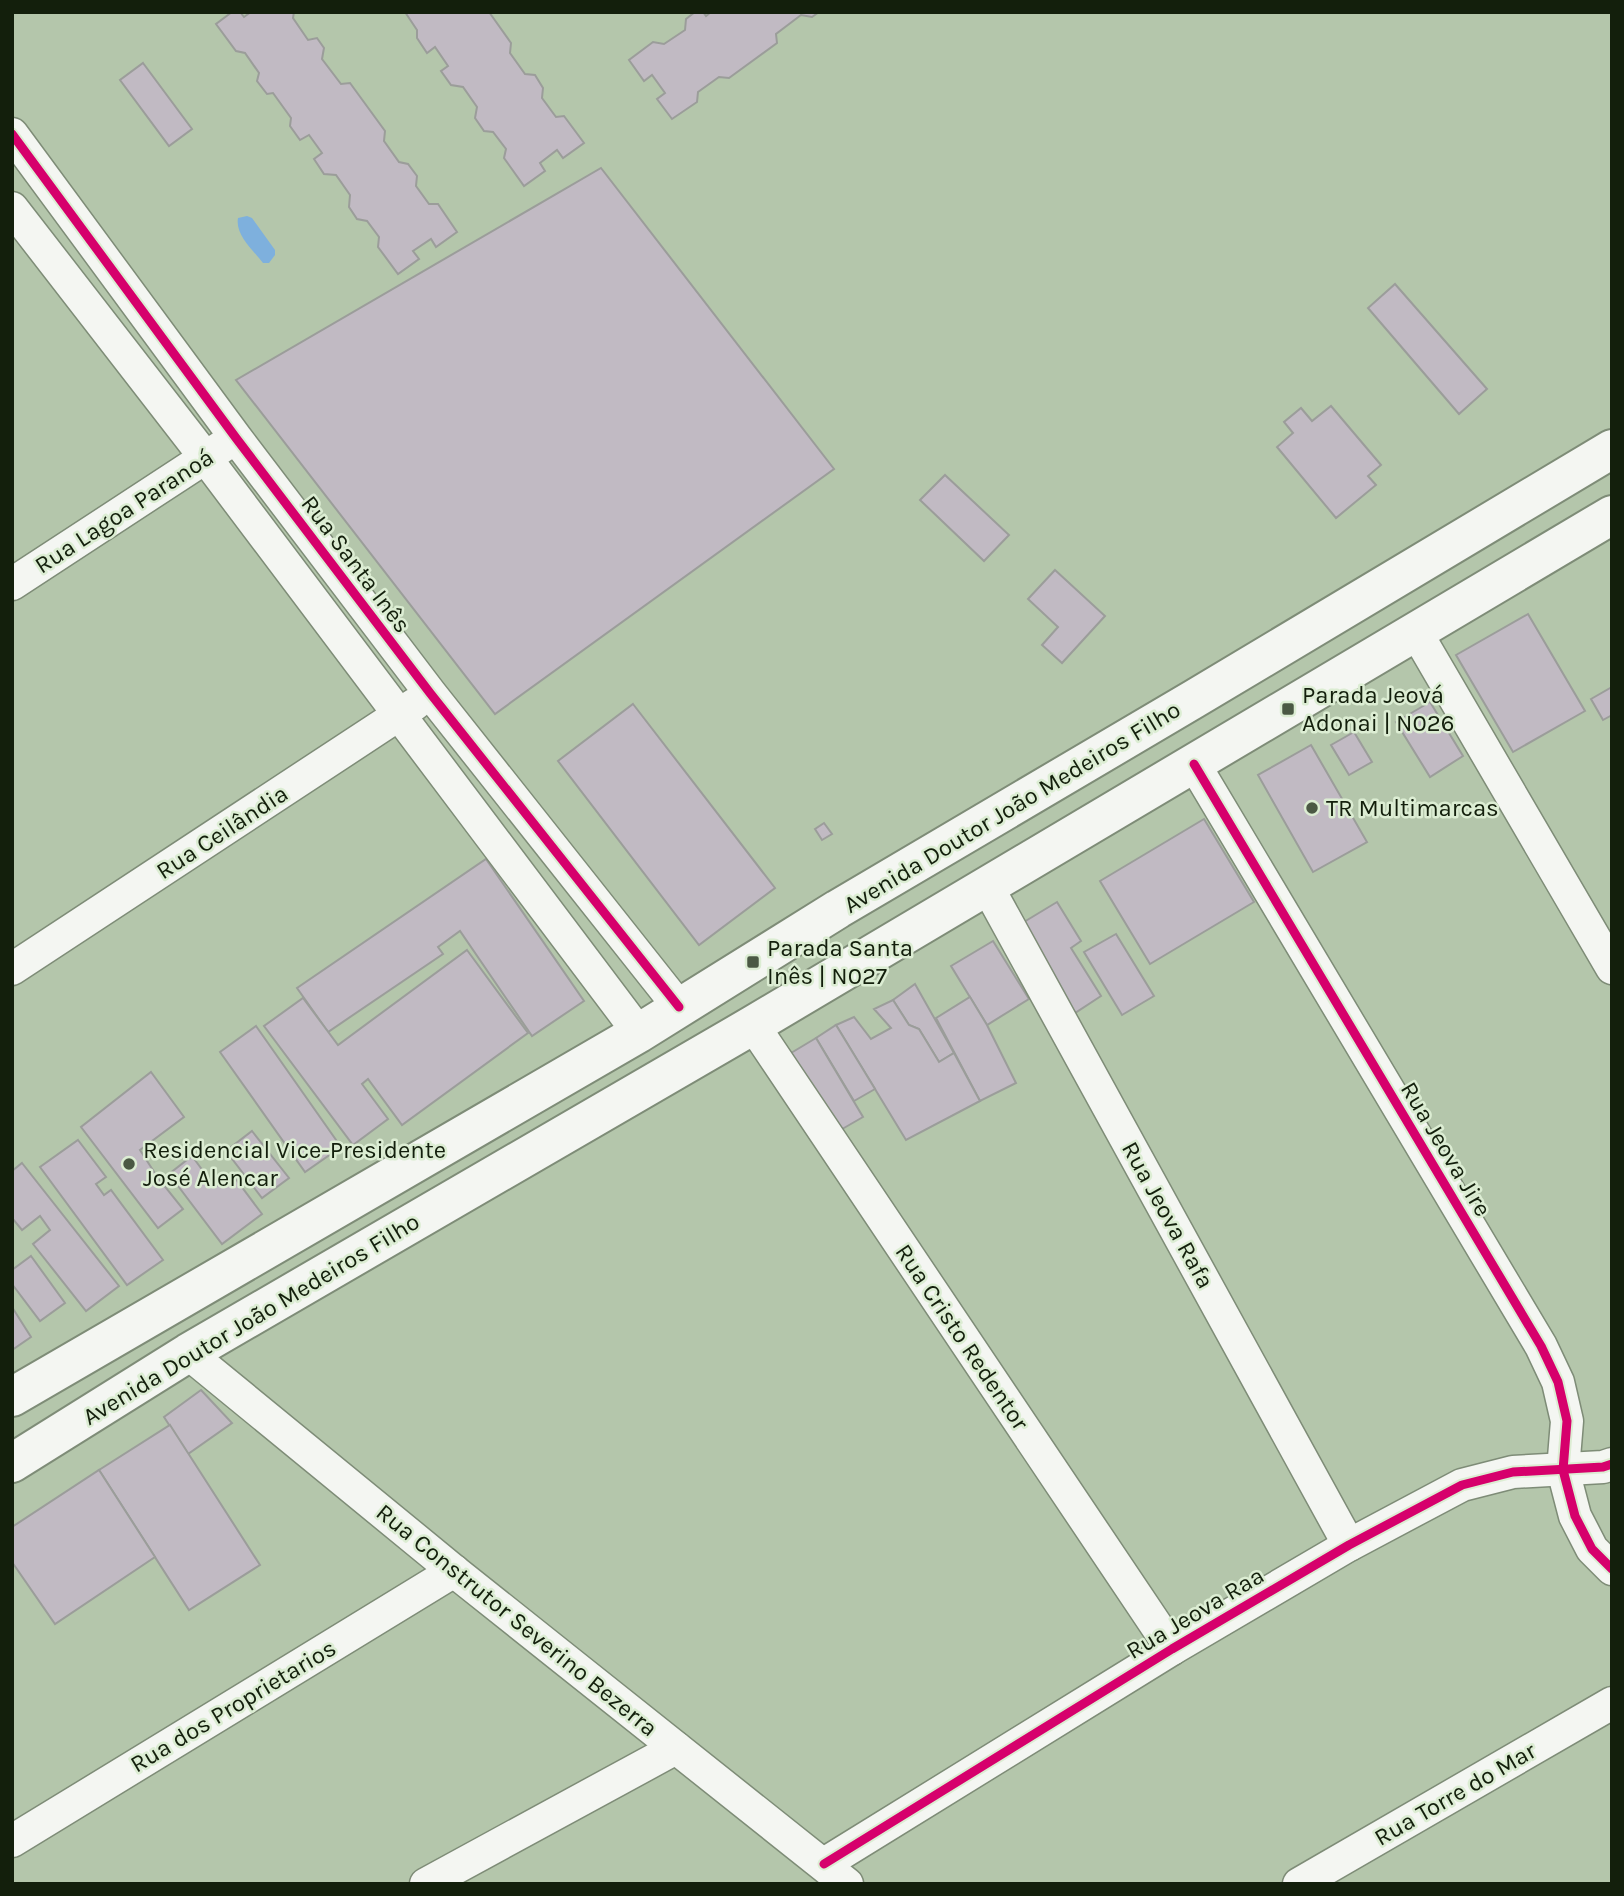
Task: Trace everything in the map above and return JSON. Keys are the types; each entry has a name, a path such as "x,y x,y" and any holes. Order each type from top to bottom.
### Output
{"main road":[{"name":"Avenida Doutor João Medeiros Filho","path":"12,1397 639,1033 838,909 1612,449"},
{"name":"Avenida Doutor João Medeiros Filho","path":"12,1463 188,1353 753,1025 1612,515"}],"street":[{"name":"Rua Santa Inês","path":"12,134 236,438 429,693 679,1007"},
{"path":"12,201 45,179"},
{"path":"12,208 205,457 639,1033"},
{"name":"Rua Lagoa Paranoá","path":"12,584 236,438"},
{"path":"1416,632 1612,968"},
{"name":"Rua Ceilândia","path":"12,969 399,716 429,693"},
{"name":"Rua Jeova Jire","path":"1194,764 1541,1346 1558,1382 1567,1421 1563,1470 1575,1516 1592,1549 1612,1569"},
{"name":"Rua Jeova Rafa","path":"987,886 1349,1545"},
{"name":"Rua Cristo Redentor","path":"753,1025 1172,1648"},
{"name":"Rua Construtor Severino Bezerra","path":"188,1353 454,1571 835,1874"},
{"name":"Rua Jeova Raa","path":"835,1874 1172,1648 1349,1545 1462,1485 1513,1472 1603,1467 1612,1464"},
{"name":"Rua dos Proprietarios","path":"12,1841 454,1571"},
{"name":"Rua Torre do Mar","path":"1299,1884 1612,1703"},
{"path":"426,1884 676,1748"}],"water":[{"path":"238,218 252,218 275,250 269,263 263,263 239,230"}],"building":[{"path":"232,12 240,12 244,17 251,12 294,12 293,18 308,40 317,38 324,48 322,59 341,84 350,83 385,131 384,141 399,162 408,164 417,176 416,186 429,204 438,204 457,232 436,247 431,239 413,251 419,259 398,274 378,247 379,237 367,221 357,219 349,207 350,195 336,175 324,174 314,159 322,153 309,135 300,140 290,126 291,118 273,93 267,94 257,81 259,73 245,53 236,51 216,24"},
{"path":"405,12 489,12 511,43 510,53 525,74 535,75 543,88 542,98 556,117 564,116 584,143 563,158 557,150 540,163 545,171 524,186 504,158 506,149 493,132 484,131 475,118 477,107 463,87 451,85 441,71 448,66 435,47 427,53"},
{"path":"695,12 703,12 706,16 711,12 819,12 812,17 801,15 776,34 777,43 729,78 719,77 698,92 697,102 672,119 657,99 665,93 652,75 644,81 629,60 653,42 664,44 685,30 686,19"},
{"path":"143,63 192,129 169,146 120,80"},
{"path":"601,168 834,469 495,714 236,380"},
{"path":"1395,284 1487,389 1459,414 1368,308"},
{"path":"1331,406 1381,465 1368,476 1376,485 1336,518 1277,447 1293,433 1284,422 1301,408 1312,421"},
{"path":"945,475 1009,535 984,561 920,500"},
{"path":"1055,570 1105,616 1062,663 1042,645 1058,627 1028,599"},
{"path":"1528,614 1585,711 1513,752 1456,655"},
{"path":"1612,687 1612,715 1603,720 1591,699"},
{"path":"1430,702 1463,756 1430,777 1396,722"},
{"path":"633,704 775,888 699,945 558,761"},
{"path":"1354,732 1372,762 1349,775 1331,745"},
{"name":"TR Multimarcas","path":"1311,745 1367,842 1313,872 1258,775"},
{"path":"1204,819 1254,902 1150,964 1100,881"},
{"path":"824,823 832,834 822,840 815,829"},
{"path":"486,859 584,1001 532,1036 460,931 438,947 443,954 328,1032 297,988"},
{"path":"1057,902 1081,941 1071,948 1101,996 1075,1013 1019,925"},
{"path":"1116,934 1154,996 1122,1015 1084,952"},
{"path":"993,941 1029,999 987,1025 951,966"},
{"path":"467,950 528,1033 402,1125 368,1079 362,1084 388,1119 353,1145 264,1026 303,998 338,1045"},
{"path":"915,984 954,1053 939,1062 919,1029 909,1025 893,1000"},
{"path":"970,997 1016,1083 980,1101 936,1018"},
{"path":"893,1000 909,1025 919,1029 939,1062 954,1053 980,1101 906,1140 836,1025 854,1017 871,1039 891,1028 874,1009"},
{"path":"836,1025 875,1089 854,1101 816,1038"},
{"path":"256,1026 341,1147 305,1172 220,1052"},
{"path":"816,1038 863,1117 837,1132 791,1053"},
{"name":"Residencial Vice-Presidente José Alencar","path":"151,1072 184,1117 140,1150 183,1209 158,1228 81,1127"},
{"path":"252,1131 289,1178 262,1198 226,1151"},
{"path":"78,1140 106,1177 96,1184 104,1195 111,1190 163,1260 127,1285 40,1167"},
{"path":"192,1156 215,1187 232,1174 262,1214 222,1244 169,1174"},
{"path":"22,1163 119,1286 86,1311 33,1244 50,1230 40,1216 22,1230 12,1218 12,1171"},
{"path":"31,1256 65,1303 40,1321 12,1284 12,1270"},
{"path":"12,1307 31,1337 12,1350"},
{"path":"201,1390 232,1423 188,1454 164,1417"},
{"path":"170,1425 260,1565 189,1610 99,1470"},
{"path":"99,1470 155,1557 55,1624 12,1562 12,1527"}],"cycle path":[{"path":"12,134 236,438 430,693 679,1007"},
{"path":"1194,764 1541,1346 1558,1382 1567,1421 1563,1470 1575,1516 1592,1549 1612,1569"},
{"path":"824,1864 1172,1649 1349,1545 1462,1485 1513,1472 1603,1467 1612,1464"}],"place":[{"name":"Parada Jeová Adonai | N026","path":"1288,709"},
{"name":"TR Multimarcas","path":"1312,808"},
{"name":"Parada Santa Inês | N027","path":"753,962"},
{"name":"Residencial Vice-Presidente José Alencar","path":"129,1164"}]}
